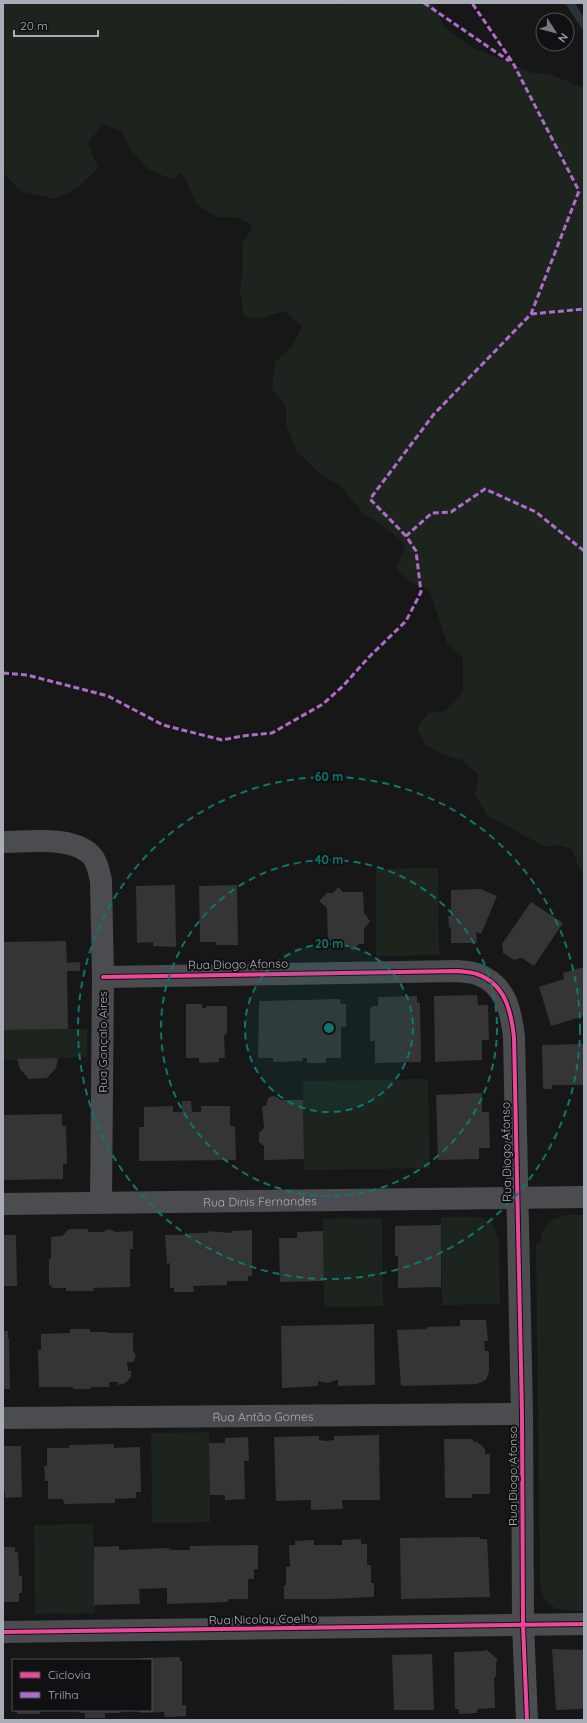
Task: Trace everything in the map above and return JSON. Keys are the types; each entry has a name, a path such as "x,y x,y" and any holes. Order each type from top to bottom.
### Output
{"street":[{"name":"Rua Gonçalo Aires","path":"3,842 62,842 75,844 90,853 98,868 101,881 102,977 101,1202"},
{"name":"Rua Diogo Afonso","path":"102,977 458,971 477,974 493,983 504,996 511,1013 514,1036 522,1414 523,1626 527,1720"},
{"name":"Rua Dinis Fernandes","path":"3,1204 584,1197"},
{"name":"Rua Antão Gomes","path":"3,1418 522,1414"},
{"name":"Rua Nicolau Coelho","path":"3,1632 584,1624"}],"shaded area":[{"path":"3,3 333,3 337,5 352,3 434,3 444,27 471,47 533,73 549,74 584,88 584,873 579,868 572,849 557,845 545,847 487,815 475,795 479,776 462,760 443,755 426,745 417,729 428,713 445,711 463,692 463,658 447,643 429,589 409,582 396,569 405,546 390,531 364,514 338,484 322,475 297,452 286,424 286,408 272,389 275,362 292,346 302,326 284,311 262,318 244,317 240,291 243,266 242,244 253,226 236,217 216,217 197,204 182,173 172,179 149,170 131,150 122,131 102,124 88,144 98,168 76,189 55,199 20,191 3,172"},
{"path":"438,868 439,955 376,956 376,869"},
{"path":"87,1029 87,1057 3,1060 3,1030"},
{"path":"428,1079 430,1168 304,1170 303,1081"},
{"path":"567,1215 584,1215 584,1611 560,1609 548,1603 541,1591 540,1581 536,1244 541,1243 541,1237 548,1224 556,1218"},
{"path":"441,1217 477,1217 483,1218 493,1225 499,1241 500,1304 442,1305"},
{"path":"382,1218 383,1306 324,1307 323,1219"},
{"path":"209,1432 210,1522 152,1523 151,1433"},
{"path":"93,1524 95,1613 35,1614 34,1525"}],"building":[{"path":"175,885 176,947 153,946 153,942 137,943 136,886"},
{"path":"237,885 238,945 216,945 216,942 200,942 199,886"},
{"path":"338,887 343,892 363,892 364,913 370,921 364,929 364,944 359,944 353,951 347,945 328,945 327,908 319,901 327,893 333,893"},
{"path":"481,889 497,896 481,934 476,932 477,943 451,943 451,927 449,928 448,916 451,916 451,890"},
{"path":"531,902 563,923 534,966 522,958 514,960 503,953 502,944"},
{"path":"66,941 67,963 80,962 80,971 67,971 68,1029 3,1030 3,942"},
{"path":"584,967 584,1016 551,1026 539,987 564,979 563,973"},
{"path":"477,995 478,1005 488,1005 489,1040 482,1040 482,1060 435,1062 434,996"},
{"path":"417,996 417,1003 420,1003 421,1062 375,1063 375,1041 370,1041 370,1009 373,1006 378,1006 378,997"},
{"path":"340,999 341,1004 346,1004 346,1027 341,1027 341,1058 326,1058 326,1063 307,1063 307,1058 302,1058 303,1061 273,1062 273,1058 258,1058 259,1001"},
{"path":"186,1004 202,1004 202,1008 206,1008 206,1006 227,1006 227,1034 224,1035 225,1058 219,1058 219,1062 199,1063 199,1058 186,1058"},
{"path":"584,1044 584,1085 552,1085 552,1089 543,1089 542,1045"},
{"path":"58,1058 56,1068 47,1078 29,1079 20,1069 17,1059"},
{"path":"482,1093 482,1112 489,1112 490,1148 479,1148 479,1159 438,1160 436,1095"},
{"path":"273,1096 281,1100 303,1100 304,1159 264,1160 264,1146 259,1142 259,1133 264,1128 262,1106 266,1106 268,1098"},
{"path":"182,1101 191,1101 192,1112 201,1112 201,1106 230,1106 230,1126 235,1126 236,1160 139,1161 139,1127 144,1127 144,1107 173,1106 173,1112 182,1112"},
{"path":"62,1114 62,1126 66,1126 67,1164 63,1164 63,1179 3,1180 3,1115"},
{"path":"441,1225 441,1287 398,1288 398,1256 395,1256 395,1226"},
{"path":"69,1229 88,1229 88,1232 102,1232 109,1229 116,1232 133,1231 133,1249 130,1249 130,1287 93,1288 94,1291 66,1291 66,1288 52,1288 51,1285 49,1285 51,1237 62,1236"},
{"path":"252,1230 252,1276 248,1276 248,1281 227,1281 227,1285 193,1286 194,1292 174,1292 174,1288 170,1288 170,1263 167,1264 165,1235 189,1235 189,1233 207,1233 207,1231 231,1233 231,1231"},
{"path":"323,1231 324,1281 280,1282 279,1238 297,1238 297,1232"},
{"path":"3,1235 16,1235 17,1286 3,1286"},
{"path":"460,1320 486,1320 488,1341 484,1341 485,1351 489,1351 489,1372 486,1380 477,1384 401,1386 397,1330 460,1326"},
{"path":"374,1324 375,1385 338,1386 338,1380 336,1380 328,1383 318,1381 318,1386 282,1388 281,1326"},
{"path":"70,1329 90,1329 90,1332 133,1333 133,1350 136,1356 133,1362 127,1362 128,1371 131,1371 131,1376 128,1381 118,1385 118,1382 109,1382 109,1387 91,1387 91,1389 73,1389 73,1387 39,1387 38,1350 41,1350 41,1334 70,1333"},
{"path":"3,1331 8,1331 9,1338 10,1389 3,1389"},
{"path":"379,1435 380,1500 342,1500 343,1509 311,1510 311,1500 276,1501 274,1437 319,1436 319,1440 326,1441 334,1440 334,1436"},
{"path":"248,1437 249,1461 244,1461 245,1499 225,1500 225,1495 210,1495 209,1443 225,1443 225,1438"},
{"path":"444,1439 473,1439 473,1442 477,1442 485,1449 485,1454 490,1454 490,1494 472,1494 472,1498 445,1498"},
{"path":"114,1444 114,1448 140,1447 141,1492 136,1492 136,1498 115,1499 115,1503 64,1504 63,1499 48,1499 48,1481 45,1481 44,1466 47,1466 47,1448 69,1448 69,1445"},
{"path":"3,1446 21,1446 22,1497 5,1498 5,1492 3,1493"},
{"path":"480,1537 480,1539 487,1539 490,1597 401,1599 400,1538"},
{"path":"361,1539 361,1544 367,1544 367,1565 371,1565 371,1583 374,1583 374,1597 284,1599 286,1567 290,1567 289,1545 295,1545 295,1541 314,1540 314,1545 342,1545 342,1540"},
{"path":"258,1545 258,1569 254,1569 254,1579 248,1579 248,1599 229,1599 228,1602 167,1604 167,1588 139,1589 140,1604 94,1605 94,1547 119,1546 119,1550 169,1548 169,1550 190,1550 190,1546"},
{"path":"3,1547 15,1547 15,1552 18,1552 19,1576 22,1576 22,1593 19,1593 19,1602 4,1602 3,1599"},
{"path":"486,1649 498,1660 496,1662 496,1677 494,1677 495,1708 477,1709 477,1713 459,1714 459,1709 455,1709 454,1652 485,1651"},
{"path":"552,1649 584,1650 584,1709 556,1710"},
{"path":"432,1654 434,1710 394,1710 392,1655"},
{"path":"180,1657 180,1661 182,1661 182,1705 186,1705 186,1716 165,1717 164,1712 140,1713 140,1711 152,1711 152,1659 141,1658"},
{"path":"17,1711 40,1711 40,1714 17,1714"},
{"path":"79,1711 121,1711 121,1713 105,1713 105,1718 85,1718 85,1713 79,1713"}],"waterway":[{"path":"570,3 584,25"}],"marked path":[{"path":"424,3 509,61"},
{"path":"406,536 370,499 434,414 531,314 579,191 513,63 472,3"},
{"path":"531,314 584,309"},
{"path":"3,673 27,675 108,696 163,725 222,740 272,733 323,704 343,686 369,657 406,621 421,592 416,551 406,536 432,513 451,512 485,489 536,512 584,551"}],"cycle path":[{"path":"103,977 458,971 475,973 487,978 494,984 505,999 511,1017 514,1037 522,1414 523,1625 527,1720"},
{"path":"3,1632 584,1624"}]}
